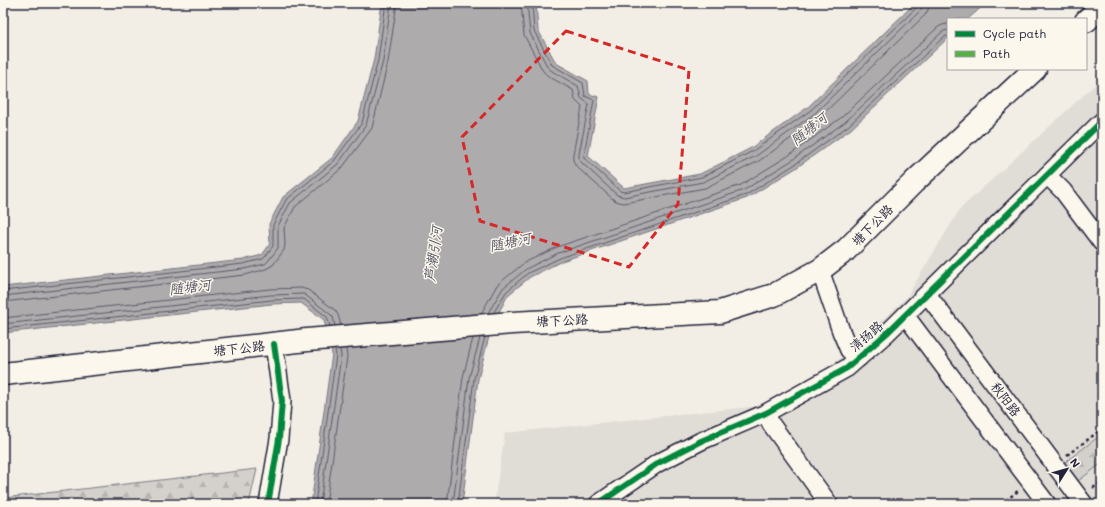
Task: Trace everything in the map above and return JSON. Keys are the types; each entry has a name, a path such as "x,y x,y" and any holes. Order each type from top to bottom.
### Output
{"main road":[{"path":"1087,20 1102,6"},
{"name":"塘下公路","path":"3,374 307,340 512,323 720,312 774,295 820,270 846,250 914,182 1034,70"}],"street":[{"name":"清扬路","path":"601,503 658,463 701,441 766,413 846,368 887,333 1102,121"},
{"path":"1047,175 1063,191 1102,243"},
{"path":"820,270 849,350 859,358"},
{"name":"秋阳路","path":"927,294 1084,504"},
{"path":"905,315 1046,504"},
{"path":"268,504 279,439 282,401 274,344"},
{"path":"766,413 771,424 829,504"}],"highlighted area":[{"path":"566,31 689,70 678,204 629,267 480,221 462,137"}],"shaded area":[{"path":"1102,78 1102,504 494,504 505,433 768,405 833,365 906,298 960,209"}],"green space":[{"path":"1102,434 1102,463 1074,484 1060,466"},
{"path":"257,469 249,504 3,504 3,498"}],"water":[{"path":"382,3 536,3 538,30 556,63 588,81 589,94 599,97 588,156 624,188 700,174 751,148 808,107 915,3 986,3 969,18 947,18 947,39 851,129 796,168 747,198 562,261 530,277 508,295 492,325 478,379 462,504 311,504 332,354 324,320 301,303 272,304 3,333 3,287 243,260 262,255 270,244 269,224 283,197 332,158 358,121 374,59"}],"cycle path":[{"path":"598,504 658,463 701,441 766,413 847,368 887,333 1102,121"},
{"path":"268,504 279,439 282,401 274,344"}],"water label":[{"name":"随塘河","path":"809,129"},
{"name":"随塘河","path":"510,242"},
{"name":"芦潮引河","path":"433,254"},
{"name":"随塘河","path":"190,287"}]}
